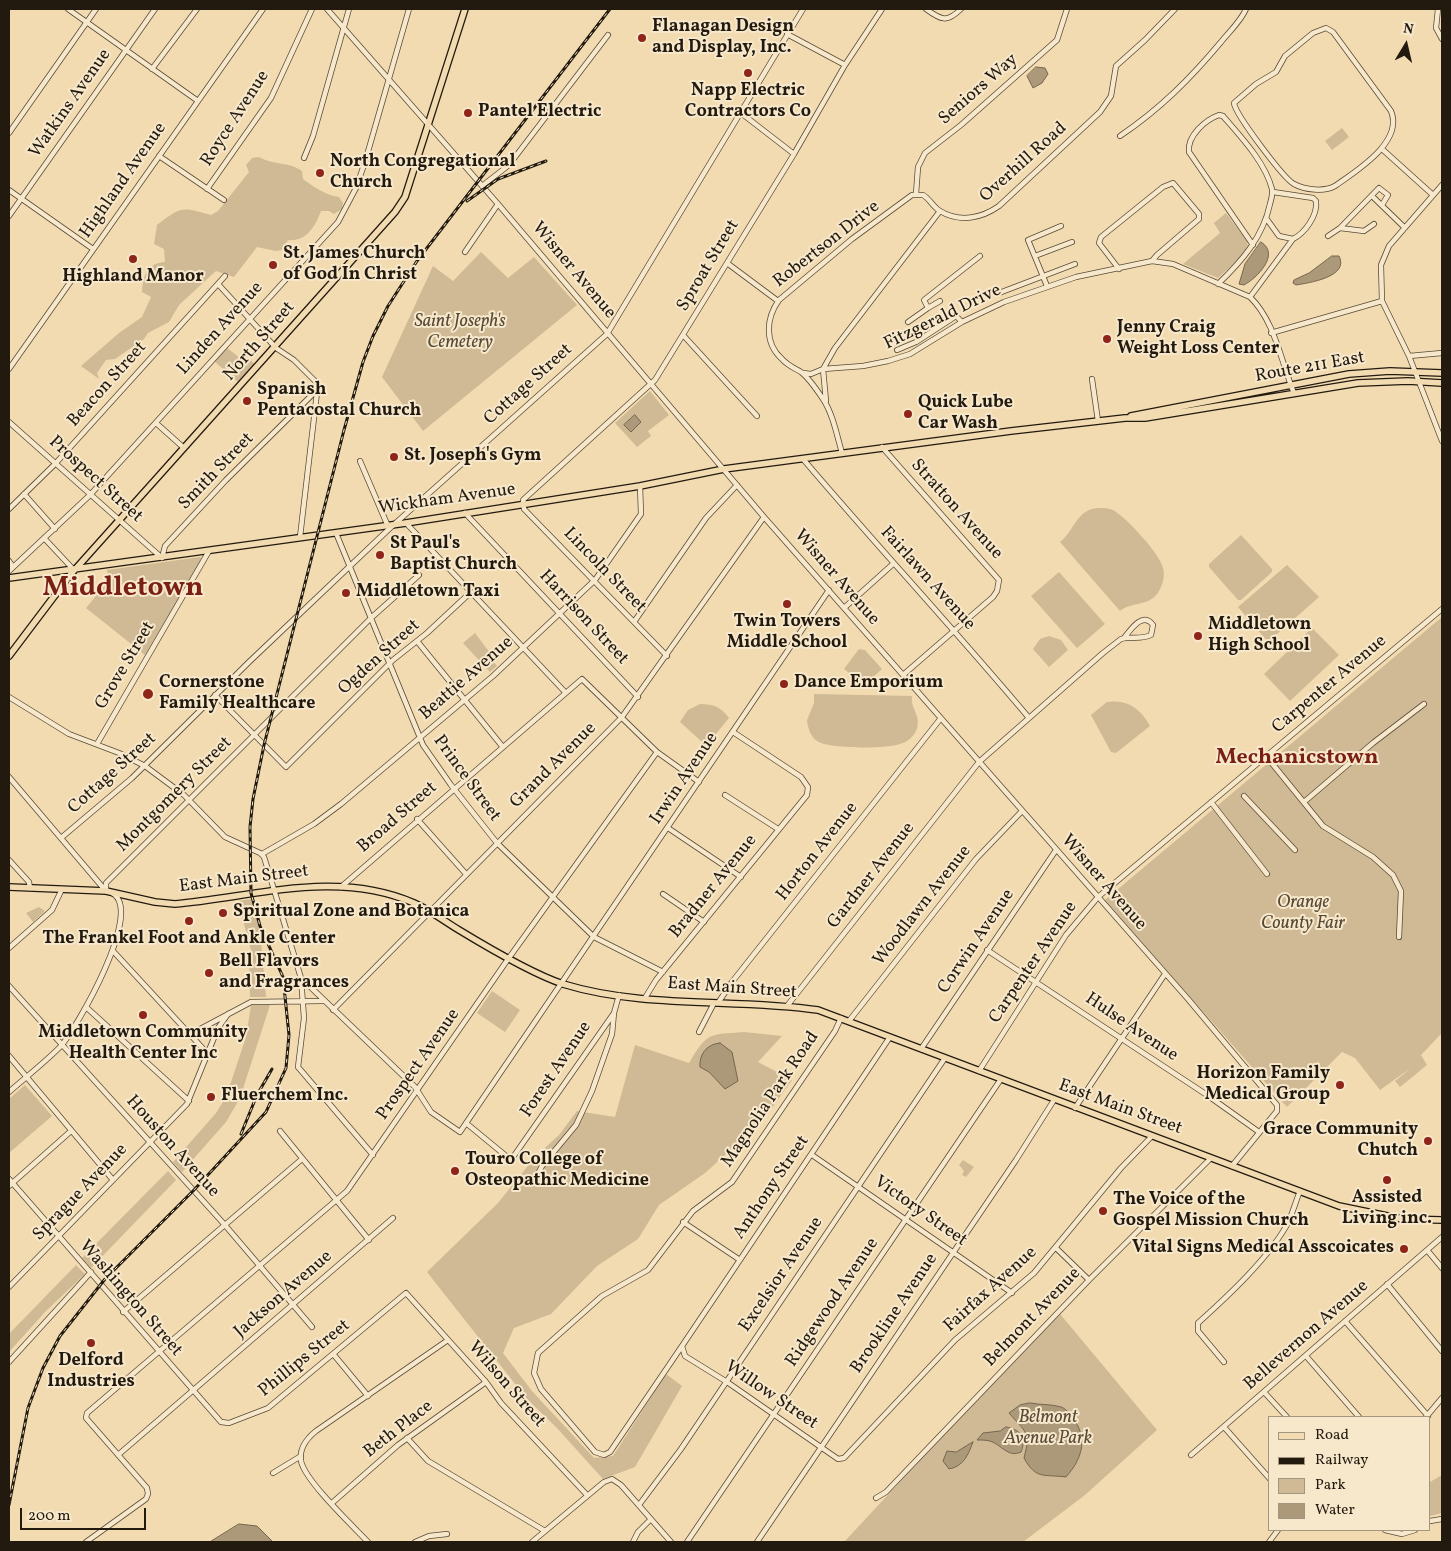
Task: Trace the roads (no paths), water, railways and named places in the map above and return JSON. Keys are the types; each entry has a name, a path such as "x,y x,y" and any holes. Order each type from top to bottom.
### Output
{"main road":[{"name":"North Street","path":"9,656 75,568 276,348 400,206 466,9"},
{"name":"Route 211 East","path":"1124,418 1145,412 1361,373 1416,371 1442,373"},
{"name":"Route 211 East","path":"889,446 1124,418 1145,418 1176,414 1358,383 1420,381 1442,383"},
{"name":"Wickham Avenue","path":"9,578 162,558 387,524 406,523 640,486 724,469 889,446"},
{"name":"East Main Street","path":"9,887 106,890 155,902 175,904 299,886 376,890 404,899 430,911 510,958 562,983 619,995 645,998 787,1006 818,1010 1300,1192 1372,1215 1402,1219 1442,1220"}],"street":[{"path":"68,9 198,101"},
{"path":"9,133 96,9"},
{"name":"Watkins Avenue","path":"9,216 155,9"},
{"path":"152,69 197,9"},
{"name":"Highland Avenue","path":"9,369 263,9"},
{"name":"Royce Avenue","path":"207,189 271,98 312,9"},
{"name":"Wisner Avenue","path":"326,9 498,204 764,518 1098,897 1277,1105 1277,1112 1258,1132 1232,1166"},
{"path":"304,158 313,136 349,9"},
{"name":"Linden Avenue","path":"9,571 90,495 338,222 365,162 409,9"},
{"name":"Cottage Street","path":"61,838 145,766 215,695 350,567 607,334 803,9"},
{"name":"Sproat Street","path":"523,505 522,500 651,384 794,154 845,65 882,9"},
{"path":"926,9 936,16 948,18 961,9"},
{"name":"Seniors Way","path":"916,194 918,167 925,153 961,125 1057,40 1067,9"},
{"name":"Overhill Road","path":"940,211 971,218 986,215 999,206 1100,112 1111,96 1116,66 1175,9"},
{"path":"1120,136 1153,113 1183,85 1235,26 1246,9"},
{"path":"1438,9 1436,28 1442,39"},
{"path":"1326,28 1332,32 1391,111 1393,124 1382,149 1329,189 1299,186 1288,180 1244,123 1235,109 1235,101 1276,72 1286,56 1313,33 1326,28"},
{"path":"787,34 845,65"},
{"path":"482,186 509,164 608,35"},
{"path":"741,113 794,154"},
{"path":"1218,284 1240,262 1253,245 1266,218 1273,192 1267,173 1223,116 1216,116 1200,128 1190,141 1189,152 1253,245"},
{"path":"1382,149 1433,195"},
{"path":"159,156 224,200"},
{"path":"1119,269 1100,243 1101,237 1163,187 1173,183 1198,214 1199,219 1156,255 1152,261"},
{"path":"1442,185 1391,242 1383,257 1381,274 1382,301 1410,356 1442,441"},
{"path":"1328,236 1340,228 1379,188 1388,195 1382,205"},
{"path":"9,190 93,249"},
{"path":"1250,297 1293,239 1300,235 1314,214 1316,200 1273,192"},
{"path":"826,404 823,370 835,348 940,211 928,198 916,194"},
{"name":"Robertson Drive","path":"842,453 826,404 801,373 780,358 771,342 770,320 778,301 852,239 916,194"},
{"path":"1372,196 1404,227"},
{"path":"465,252 498,204"},
{"path":"1266,218 1278,236 1293,239"},
{"path":"1340,228 1364,231 1374,224"},
{"path":"1047,286 1028,240 1062,226"},
{"path":"1035,256 1072,242"},
{"path":"928,308 924,300 980,256"},
{"name":"Fitzgerald Drive","path":"801,373 811,374 823,370 863,366 888,361 923,347 962,322 998,305 1047,286 1076,277 1152,261 1173,264 1250,297 1263,311 1294,393"},
{"path":"727,263 778,301"},
{"path":"999,293 1075,264"},
{"name":"Beacon Street","path":"9,509 55,464 225,276"},
{"path":"218,284 250,317 276,348 316,380 319,388 308,458 300,537"},
{"path":"908,322 940,301"},
{"path":"1272,333 1382,301"},
{"path":"897,350 916,342 956,316 962,322"},
{"path":"683,334 757,416"},
{"path":"1410,356 1442,354"},
{"path":"1092,379 1098,421"},
{"name":"Smith Street","path":"162,558 165,546 226,480 319,388"},
{"name":"Prospect Street","path":"9,422 162,558"},
{"path":"156,423 184,448"},
{"name":"Stratton Avenue","path":"882,448 999,580 995,595 954,629"},
{"name":"Fairlawn Avenue","path":"803,459 893,564 954,629 1029,718"},
{"path":"360,461 387,524"},
{"path":"634,622 706,518 737,485"},
{"name":"Beattie Avenue","path":"262,854 324,818 524,648 596,580 641,514 640,486"},
{"path":"24,494 54,529"},
{"name":"Lincoln Street","path":"523,505 524,509 596,580 667,656"},
{"name":"Harrison Street","path":"465,513 638,697"},
{"name":"Grand Avenue","path":"333,1010 622,717 764,518"},
{"path":"406,523 565,692"},
{"name":"Prince Street","path":"336,533 420,738 454,789 497,844 594,937 662,972"},
{"path":"44,538 75,568"},
{"name":"Grove Street","path":"97,744 210,551"},
{"path":"9,561 13,567"},
{"path":"844,608 893,564"},
{"name":"Montgomery Street","path":"106,890 106,883 254,734 371,618 419,575"},
{"name":"Irwin Avenue","path":"466,1123 829,590"},
{"name":"Ogden Street","path":"254,734 286,767 390,664 471,592"},
{"name":"Carpenter Avenue","path":"979,1071 1066,935 1098,897 1442,609"},
{"name":"Gardner Avenue","path":"787,1006 979,762 1092,662 1124,638 1138,622 1144,619 1150,621 1153,625 1151,635 1147,637 1124,638"},
{"path":"903,675 954,629"},
{"path":"417,642 502,746"},
{"name":"Broad Street","path":"341,887 417,819 582,679 622,717"},
{"path":"215,695 254,734"},
{"path":"9,697 69,734 97,744 145,766 189,800 225,837 262,854 301,978 304,1031 298,1067 373,1155"},
{"path":"1304,802 1373,743 1424,704"},
{"path":"622,717 657,752 699,782"},
{"name":"Horton Avenue","path":"699,1032 716,1003 732,982 940,718"},
{"name":"Bradner Avenue","path":"645,998 662,972 807,794 808,787 801,777 733,732"},
{"name":"Prospect Avenue","path":"118,1455 86,1416 258,1266 348,1191 510,958 657,752"},
{"path":"1266,756 1323,826 1373,857 1393,875 1401,891 1399,937"},
{"path":"9,777 106,890 115,895 119,900 121,928 113,951 86,1007 61,1046 9,1092"},
{"path":"725,795 778,829"},
{"path":"1244,796 1296,850"},
{"path":"1211,802 1268,874"},
{"name":"Woodlawn Avenue","path":"849,1021 976,858 1022,811"},
{"path":"417,819 466,874"},
{"path":"668,828 741,877"},
{"name":"Corwin Avenue","path":"921,1049 1056,850"},
{"path":"9,860 29,882 30,888"},
{"path":"9,948 52,910 62,889"},
{"path":"663,894 704,922"},
{"name":"Hulse Avenue","path":"987,950 1121,1038 1258,1132"},
{"path":"113,951 208,1054"},
{"path":"1076,1108 1165,974"},
{"path":"301,978 417,1091 431,1112 460,1132 466,1123"},
{"name":"Houston Avenue","path":"9,986 61,1046 224,1224 292,1306 312,1327"},
{"name":"Forest Avenue","path":"466,1123 509,1160 513,1158 614,1013 619,995"},
{"path":"189,1035 251,1002 323,1001"},
{"path":"86,1007 189,1101"},
{"path":"535,1180 542,1166 576,1125 592,1090 612,1034 614,1013"},
{"name":"Sprague Avenue","path":"9,1287 189,1101 218,1028 228,1014"},
{"name":"Magnolia Park Road","path":"682,1346 610,1452 604,1455 595,1452 541,1389 534,1373 538,1353 550,1340 602,1296 648,1270 693,1211 732,1182 835,1031 841,1018"},
{"name":"Anthony Street","path":"682,1346 890,1037"},
{"path":"9,1056 25,1078 113,1180"},
{"name":"Excelsior Avenue","path":"639,1505 727,1382 945,1058"},
{"name":"Ridgewood Avenue","path":"687,1542 1000,1079"},
{"name":"Brookline Avenue","path":"757,1542 822,1448 1054,1100"},
{"path":"10,1183 71,1131"},
{"path":"280,1131 369,1240"},
{"name":"Fairfax Avenue","path":"841,1459 955,1340 1034,1273 1121,1168 1152,1136"},
{"name":"Victory Street","path":"812,1155 1012,1293"},
{"name":"Belmont Avenue","path":"876,1498 886,1492 1089,1280 1211,1158"},
{"path":"123,1312 302,1159"},
{"name":"Washington Street","path":"10,1183 91,1272 192,1391"},
{"path":"1224,1362 1198,1331 1198,1323 1237,1288 1279,1236 1288,1221 1300,1192"},
{"name":"Jackson Avenue","path":"118,1455 369,1240 392,1218"},
{"path":"683,1222 740,1260"},
{"name":"Bellevernon Avenue","path":"1191,1455 1442,1237"},
{"path":"1056,1248 1089,1280"},
{"path":"1427,1250 1442,1268"},
{"path":"9,1362 91,1272"},
{"path":"1387,1284 1442,1351"},
{"name":"Wilson Street","path":"406,1292 486,1382 501,1403 587,1495"},
{"name":"Phillips Street","path":"192,1391 219,1420 229,1423 268,1408 334,1355 406,1292"},
{"path":"1345,1321 1426,1416"},
{"path":"368,1542 307,1474 301,1456 303,1445 311,1435 448,1340"},
{"name":"Willow Street","path":"682,1346 685,1356 841,1459"},
{"path":"334,1355 368,1396"},
{"path":"1306,1356 1358,1416"},
{"name":"Beth Place","path":"332,1503 408,1438 486,1382"},
{"path":"1264,1392 1286,1416"},
{"path":"1428,1416 1442,1398"},
{"path":"1224,1427 1268,1477"},
{"path":"408,1438 428,1461 545,1531"},
{"path":"86,1542 146,1499 148,1494 147,1488 118,1455"},
{"path":"273,1473 301,1456"},
{"path":"532,1542 587,1495 604,1482 612,1479 621,1485 671,1542"},
{"path":"633,1542 638,1532 650,1520"},
{"path":"1269,1542 1277,1531"},
{"path":"1389,1531 1402,1534 1412,1531"},
{"path":"415,1542 429,1536 447,1534"}],"water":[{"path":"1036,67 1045,68 1048,74 1042,83 1033,88 1027,76"},
{"path":"1261,242 1267,247 1269,253 1265,265 1249,282 1244,285 1239,284 1245,264"},
{"path":"1332,256 1339,256 1341,263 1339,269 1333,274 1309,283 1296,285 1293,283 1294,280 1309,273"},
{"path":"635,415 641,422 631,432 624,425"},
{"path":"720,1043 732,1052 738,1081 725,1089 709,1072 700,1067 702,1054 705,1050 711,1045"},
{"path":"1030,1403 1054,1405 1063,1408 1071,1415 1079,1428 1082,1443 1081,1450 1076,1464 1066,1477 1041,1475 1028,1465 1024,1458 1027,1437 1023,1429 1009,1413 1020,1405"},
{"path":"1006,1427 1015,1430 1023,1438 1021,1452 1012,1453 990,1441 977,1440 983,1433 1000,1431"},
{"path":"973,1442 962,1463 949,1469 943,1461 947,1451 956,1452"},
{"path":"239,1524 257,1526 273,1542 210,1542"}],"railway":[{"path":"9,1505 28,1408 43,1368 60,1336 105,1279 193,1191 266,1112 286,1068 289,1035 283,977 260,926 251,893 250,827 253,799 264,745 344,430 363,362 373,336 388,306 417,261 610,9"},
{"path":"467,201 498,179 546,161"},
{"path":"241,1134 257,1095 272,1069"}],"place":[{"name":"Flanagan Design and Display, Inc.","path":"642,38"},
{"name":"Napp Electric Contractors Co","path":"748,73"},
{"name":"Pantel Electric","path":"468,113"},
{"name":"North Congregational Church","path":"320,173"},
{"name":"Highland Manor","path":"133,259"},
{"name":"St. James Church of God In Christ","path":"273,265"},
{"name":"Jenny Craig Weight Loss Center","path":"1107,339"},
{"name":"Spanish Pentacostal Church","path":"247,401"},
{"name":"Quick Lube Car Wash","path":"908,414"},
{"name":"St. Joseph's Gym","path":"394,457"},
{"name":"St Paul's Baptist Church","path":"380,555"},
{"name":"Middletown Taxi","path":"346,593"},
{"name":"Twin Towers Middle School","path":"787,604"},
{"name":"Middletown High School","path":"1198,636"},
{"name":"Dance Emporium","path":"784,684"},
{"name":"Cornerstone Family Healthcare","path":"148,694"},
{"name":"Spiritual Zone and Botanica","path":"223,913"},
{"name":"The Frankel Foot and Ankle Center","path":"189,921"},
{"name":"Bell Flavors and Fragrances","path":"209,973"},
{"name":"Middletown Community Health Center Inc","path":"143,1015"},
{"name":"Horizon Family Medical Group","path":"1340,1085"},
{"name":"Fluerchem Inc.","path":"211,1097"},
{"name":"Grace Community Chutch","path":"1428,1141"},
{"name":"Touro College of Osteopathic Medicine","path":"455,1171"},
{"name":"Assisted Living inc.","path":"1387,1180"},
{"name":"The Voice of the Gospel Mission Church","path":"1103,1211"},
{"name":"Vital Signs Medical Asscoicates","path":"1404,1249"},
{"name":"Delford Industries","path":"91,1343"}],"district":[{"name":"Middletown","path":"123,590"},
{"name":"Mechanicstown","path":"1297,759"}],"park label":[{"name":"Saint Joseph's Cemetery","path":"460,333"},
{"name":"Orange County Fair","path":"1303,914"},
{"name":"Belmont Avenue Park","path":"1048,1429"}]}
